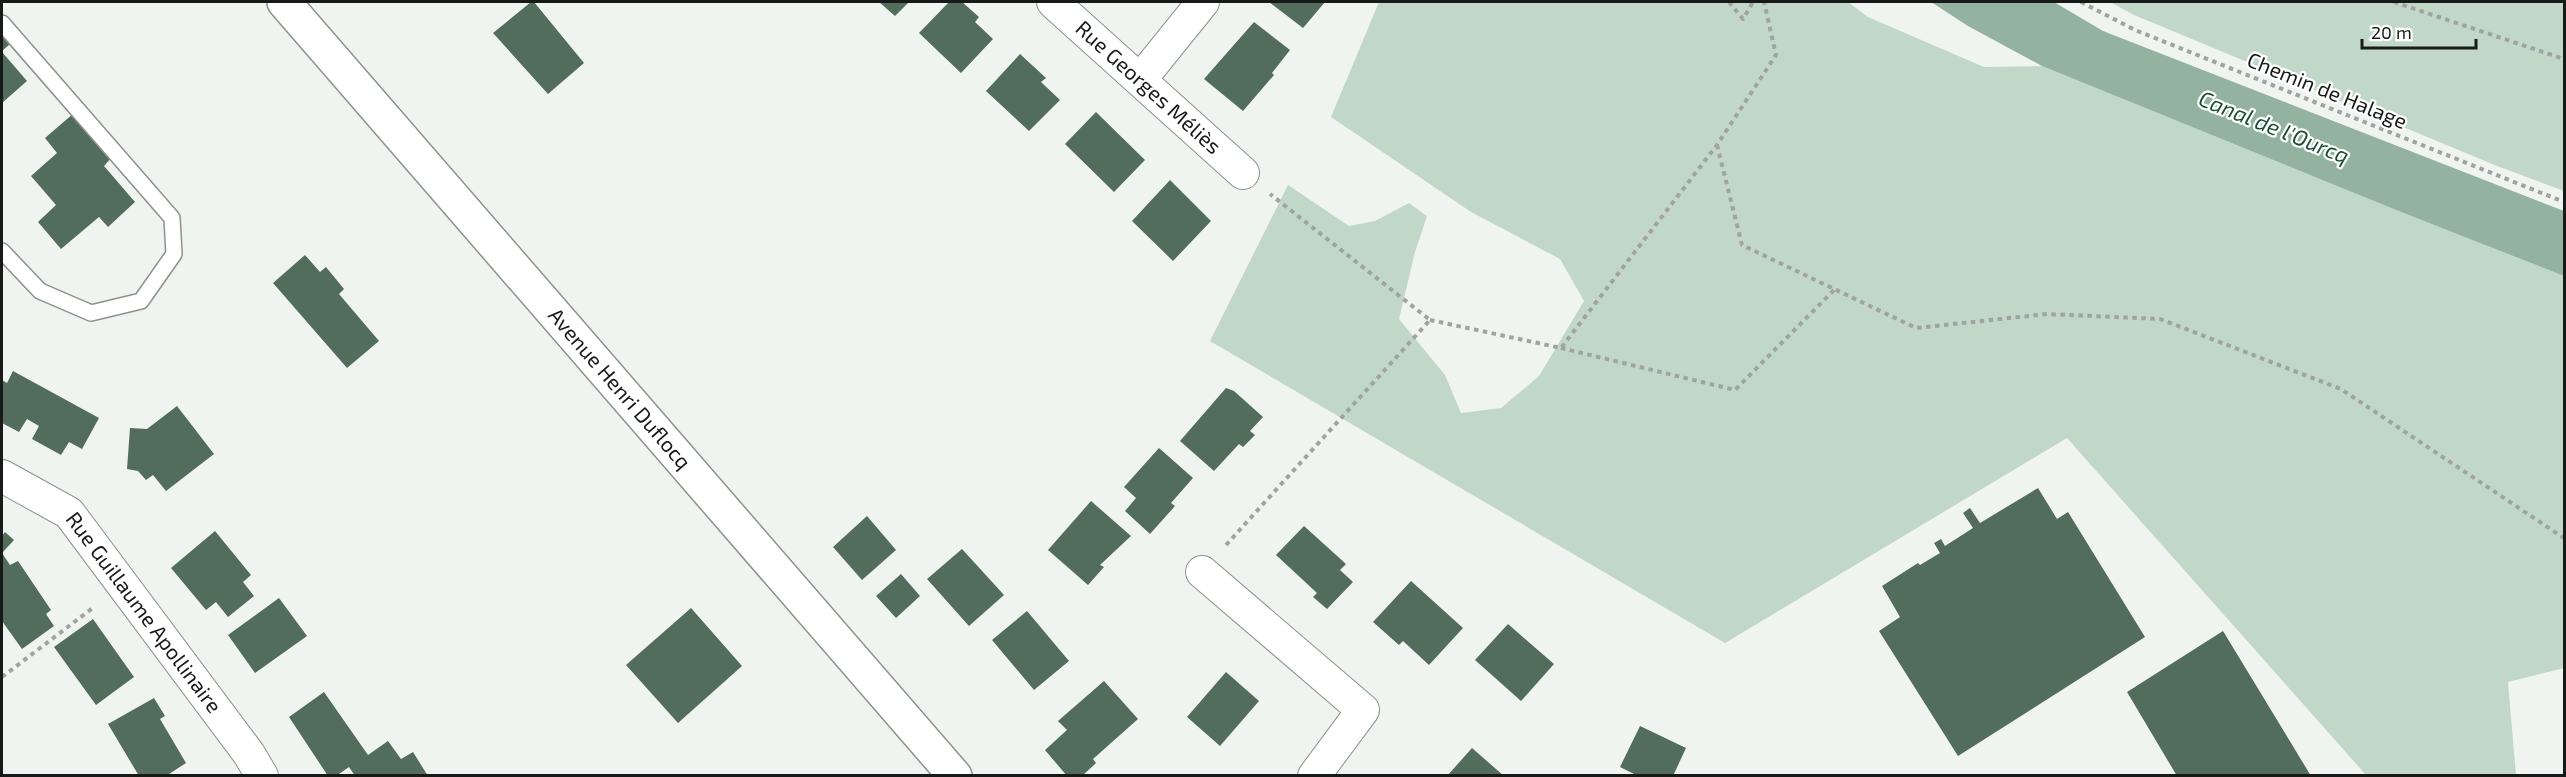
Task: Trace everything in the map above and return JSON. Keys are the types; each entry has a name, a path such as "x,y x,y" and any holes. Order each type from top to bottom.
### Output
{"street":[{"name":"Avenue Henri Duflocq","path":"284,2 955,776"},
{"name":"Rue Georges Méliès","path":"1053,2 1243,173"},
{"path":"1140,80 1203,2"},
{"name":"Rue Guillaume Apollinaire","path":"2,476 69,513 249,754 262,776"},
{"path":"1202,573 1363,710 1314,776"}],"lane":[{"path":"2,23 172,218 174,254 141,301 91,314 40,291 2,251"}],"path":[{"path":"1730,2 1743,19 1753,2"},
{"path":"1561,348 1717,145 1776,55 1764,2"},
{"name":"Chemin de Halage","path":"2081,2 2135,30 2565,202"},
{"path":"2394,2 2565,59"},
{"path":"1717,145 1742,245 1916,328 2047,314 2160,319 2341,389 2565,538"},
{"path":"1243,173 1430,320 1561,348 1736,390 1834,289"},
{"path":"1202,573 1430,320"},
{"path":"2,677 123,586"}],"shaded area":[{"path":"1379,2 1848,2 1868,17 1984,67 2042,66 2564,276 2564,668 2508,682 2516,775 2366,775 2067,438 1725,643 1210,341 1288,185 1349,226 1375,221 1409,203 1427,216 1415,252 1399,319 1445,375 1461,413 1501,408 1539,376 1584,301 1560,259 1471,212 1331,117"},
{"path":"2110,2 2564,2 2564,191 2497,166 2134,15"}],"water":[{"name":"Canal de l'Ourcq","path":"1931,2 2054,2 2103,31 2564,211 2564,276 2042,66 1968,26"}],"building":[{"path":"531,2 534,2 584,63 548,94 493,33"},
{"path":"879,2 909,2 895,16"},
{"path":"949,2 962,2 979,17 975,22 993,39 961,73 919,33"},
{"path":"1269,2 1325,2 1303,28"},
{"path":"1254,22 1290,50 1272,73 1274,75 1243,111 1204,79"},
{"path":"2,34 10,44 2,51"},
{"path":"2,52 27,81 2,103"},
{"path":"1020,54 1046,78 1041,82 1060,100 1029,131 986,91"},
{"path":"1096,112 1145,160 1114,192 1065,144"},
{"path":"74,113 112,157 104,166 135,202 108,227 99,217 61,249 38,222 56,205 31,176 57,153 45,138"},
{"path":"1170,180 1211,221 1173,261 1132,221"},
{"path":"305,255 320,272 326,267 344,289 339,294 379,341 347,368 273,283"},
{"path":"13,371 99,418 82,449 69,442 61,455 32,439 39,426 27,419 19,432 2,423 2,380 7,383"},
{"path":"1226,388 1234,391 1263,417 1250,431 1255,435 1243,447 1239,444 1214,471 1180,441"},
{"path":"177,406 214,454 166,491 153,475 146,480 138,471 127,469 130,428 147,429"},
{"path":"1159,448 1193,478 1171,503 1175,506 1150,534 1125,511 1136,498 1124,487"},
{"path":"2038,488 2057,519 2068,512 2145,637 1958,756 1879,631 1900,617 1882,586 1918,563 1920,565 1940,553 1934,543 1941,539 1945,546 1973,528 1963,513 1970,508 1980,523"},
{"path":"1091,501 1131,536 1100,565 1104,567 1088,585 1048,550"},
{"path":"867,516 896,550 862,580 833,547"},
{"path":"1304,526 1346,564 1340,570 1353,582 1327,609 1313,597 1317,593 1276,555"},
{"path":"215,531 251,575 243,582 254,596 228,617 216,602 206,610 171,568"},
{"path":"5,532 14,540 2,553 2,536"},
{"path":"962,549 1004,595 969,626 927,579"},
{"path":"2,553 10,565 18,561 51,610 46,614 54,626 22,649 2,621"},
{"path":"901,574 920,596 896,618 876,596"},
{"path":"1411,581 1463,628 1429,665 1403,641 1399,645 1373,622"},
{"path":"279,598 307,636 255,673 228,635"},
{"path":"691,608 742,666 678,723 626,665"},
{"path":"1027,611 1069,661 1034,690 992,640"},
{"path":"93,619 134,677 96,705 54,647"},
{"path":"1508,624 1554,664 1521,701 1475,660"},
{"path":"2223,631 2311,776 2177,776 2127,692"},
{"path":"1226,672 1259,701 1220,746 1187,717"},
{"path":"1104,681 1138,719 1093,759 1096,763 1082,776 1067,776 1045,750 1067,730 1058,721"},
{"path":"324,692 368,755 388,741 401,759 413,752 428,776 355,776 349,767 336,776 328,776 289,717"},
{"path":"154,698 165,716 160,719 186,763 166,776 139,776 108,724"},
{"path":"1640,726 1686,748 1673,776 1638,776 1620,767"},
{"path":"1472,748 1504,776 1447,776"}]}
